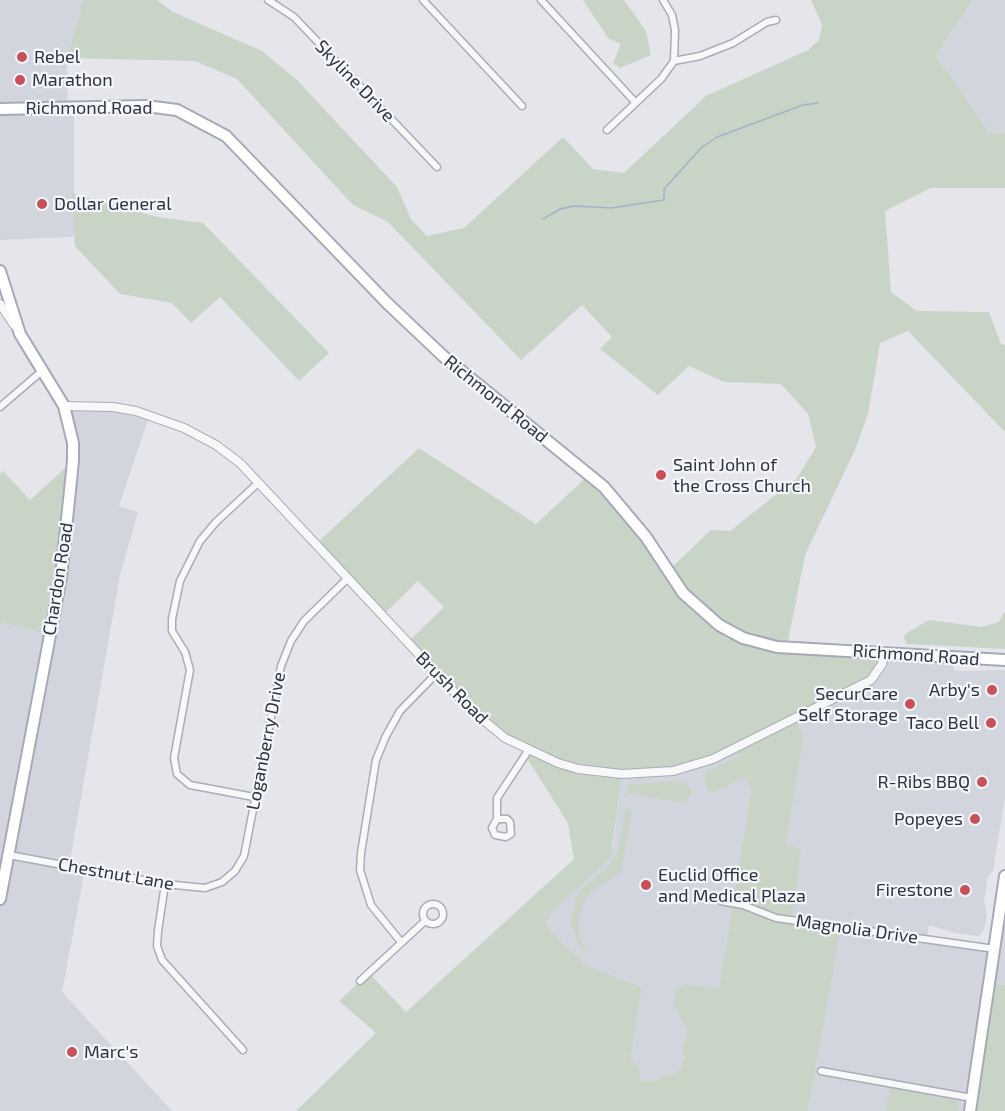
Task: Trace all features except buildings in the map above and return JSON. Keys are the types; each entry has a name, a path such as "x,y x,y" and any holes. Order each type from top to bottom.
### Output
{"main road":[{"name":"Richmond Road","path":"0,108 146,105 177,110 205,122 226,136 243,151 387,303 443,356 604,487 646,537 683,593 700,611 718,625 743,638 777,647 1005,660"},
{"name":"Chardon Road","path":"0,271 20,334 64,406 73,442 61,577 0,899"},
{"path":"970,1111 1005,876"}],"street":[{"name":"Skyline Drive","path":"268,0 294,17 437,167"},
{"path":"423,0 522,106"},
{"path":"541,0 636,103"},
{"path":"607,130 661,79 674,62 675,30 672,15 663,0"},
{"path":"674,62 700,56 733,43 767,22 776,20"},
{"path":"0,304 20,334"},
{"path":"0,406 42,371"},
{"name":"Brush Road","path":"64,406 113,407 154,416 216,445 240,463 437,674 486,723 528,751 558,763 598,772 622,774 673,771 713,759 871,680 882,664 885,652"},
{"path":"254,797 189,785 177,774 174,758 190,670 185,652 172,631 171,619 180,581 200,541 216,522 258,483"},
{"name":"Loganberry Drive","path":"222,882 236,871 244,856 274,691 291,641 322,601 348,578"},
{"path":"401,942 371,905 360,870 361,853 376,760 386,736 400,711 437,674"},
{"path":"497,819 496,805 501,789 528,751"},
{"name":"Chestnut Lane","path":"9,855 165,884 205,888 222,882"},
{"path":"165,884 157,946 162,960 243,1050"},
{"name":"Magnolia Drive","path":"721,901 743,905 776,918 994,949"},
{"path":"360,981 425,921"},
{"path":"821,1071 972,1098"}],"shaded area":[{"path":"0,0 83,0 67,58 68,107 74,107 74,237 0,240"},
{"path":"971,0 1005,0 1005,134 991,134 936,55 972,4"},
{"path":"64,406 113,407 150,414 119,506 138,512 120,575 69,866 85,869 62,992 172,1111 0,1111 0,625 3,623 49,635 72,485"},
{"path":"885,652 953,658 954,671 1005,670 1005,797 993,871 988,877 984,901 987,916 984,930 979,936 954,933 929,925 927,938 994,949 1005,876 1005,985 990,982 969,1111 808,1111 840,927 791,921 800,848 786,845 804,736 795,718"},
{"path":"736,748 751,791 719,988 676,1074 661,1075 656,1081 638,1080 631,1058 642,987 588,966 551,932 546,923 548,915 613,848 622,774"}],"green space":[{"path":"83,0 157,0 173,12 262,51 297,80 397,187 411,219 427,236 464,228 563,137 593,169 624,173 706,96 808,50 819,40 822,25 811,0 971,0 972,3 936,55 990,133 1005,134 1005,188 931,188 885,211 891,292 917,311 989,312 1001,344 1005,345 1005,432 908,331 880,343 868,414 855,450 805,555 787,647 885,652 876,675 795,718 804,736 786,845 801,848 792,920 841,927 808,1111 296,1111 376,1033 339,1001 369,973 406,1012 574,859 568,823 525,755 528,751 489,726 408,642 444,607 418,581 383,615 316,544 419,448 536,524 589,475 669,570 711,530 730,531 797,478 816,447 808,414 781,384 724,382 689,366 658,395 600,349 612,337 582,305 521,360 388,222 353,205 237,79 195,61 67,58","holes":["736,749 739,756 707,772 706,777 707,791 714,792 746,777 751,791 719,988 685,985 675,990 674,1007 688,1029 683,1052 685,1057 676,1074 661,1075 656,1081 639,1080 641,1072 631,1058 642,987 588,966 551,932 546,923 549,915 611,857 622,774 673,771"]},
{"path":"583,0 624,0 646,31 651,55 620,68 613,63 621,44 608,38"},
{"path":"72,193 157,217 203,223 329,353 299,381 220,297 191,323 172,303 120,294 75,246"},
{"path":"73,461 50,635 3,623 0,625 0,474 3,471 30,500"},
{"path":"1005,611 1005,649 907,644 904,639 905,634 929,620 982,627 999,622"},
{"path":"682,781 691,787 692,796 683,803 627,793 629,785"},
{"path":"626,808 632,809 621,872 596,889 583,902 579,918 579,938 586,950 581,950 571,926 576,898 582,889 610,864 617,853"},
{"path":"990,982 1005,985 1005,1111 969,1111"},
{"path":"890,1086 959,1102 958,1111 886,1111"}],"waterway":[{"path":"543,219 560,209 574,206 611,208 664,200 664,189 701,148 717,137 803,105 818,103"}],"place":[{"name":"Rebel","path":"22,57"},
{"name":"Marathon","path":"20,80"},
{"name":"Dollar General","path":"42,204"},
{"name":"Saint John of the Cross Church","path":"661,475"},
{"name":"Arby's","path":"992,690"},
{"name":"SecurCare Self Storage","path":"910,704"},
{"name":"Taco Bell","path":"991,723"},
{"name":"R-Ribs BBQ","path":"982,782"},
{"name":"Popeyes","path":"975,819"},
{"name":"Euclid Office and Medical Plaza","path":"646,885"},
{"name":"Firestone","path":"965,890"},
{"name":"Marc's","path":"72,1052"}]}
